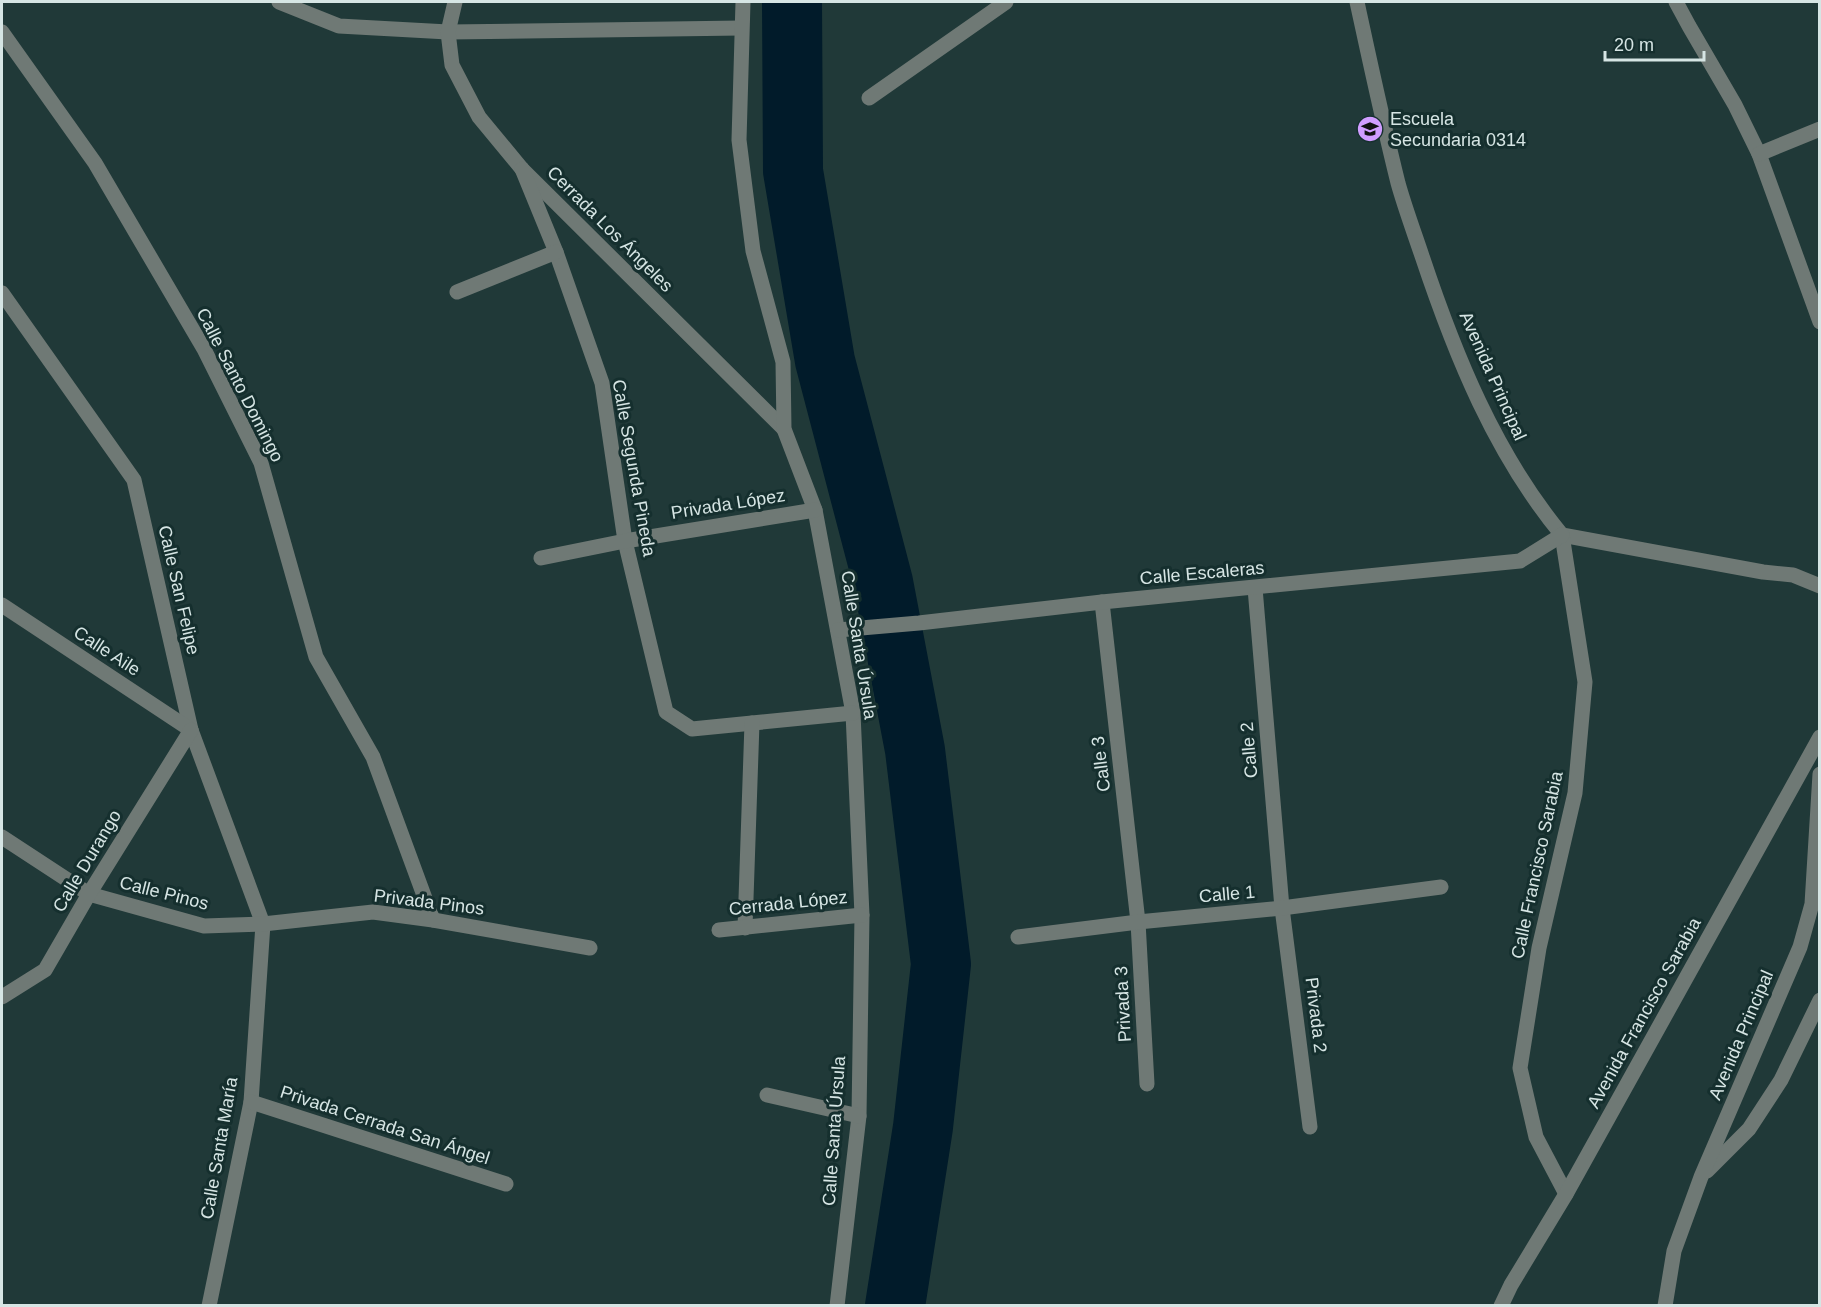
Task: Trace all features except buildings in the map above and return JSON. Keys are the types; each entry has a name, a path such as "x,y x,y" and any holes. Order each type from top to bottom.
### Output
{"street":[{"path":"279,2 339,26 448,32 741,27"},
{"path":"448,32 455,2"},
{"name":"Calle Santa Úrsula","path":"743,2 738,140 753,251 783,362 784,429 815,510 853,712 862,915 859,1116 837,1305"},
{"path":"869,98 1006,2"},
{"name":"Avenida Principal","path":"1357,2 1399,185 1462,365 1484,415 1515,470 1562,535"},
{"path":"1676,2 1735,105 1759,154 1820,321"},
{"name":"Calle Santo Domingo","path":"2,32 95,163 204,349 261,463 316,657 373,757 433,920"},
{"name":"Cerrada Los Ángeles","path":"448,32 452,65 479,117 522,169 784,429"},
{"path":"1759,154 1820,129"},
{"name":"Calle Segunda Pineda","path":"522,169 556,252 602,382 625,541 666,712 692,729 752,723"},
{"path":"457,292 556,252"},
{"name":"Calle San Felipe","path":"2,293 134,480 191,730 263,924"},
{"name":"Privada López","path":"541,558 625,541 815,510"},
{"path":"1562,535 1763,572 1793,575 1820,586"},
{"name":"Calle Escaleras","path":"838,630 1520,561 1562,535"},
{"name":"Calle Francisco Sarabia","path":"1562,535 1585,682 1575,793 1539,948 1520,1068 1536,1137 1566,1194"},
{"name":"Calle 2","path":"1255,588 1282,908"},
{"name":"Calle 3","path":"1102,602 1138,921"},
{"name":"Calle Aile","path":"2,605 191,730"},
{"path":"745,928 752,723 853,712"},
{"name":"Calle Durango","path":"2,997 45,970 89,894 191,730"},
{"name":"Avenida Francisco Sarabia","path":"1501,1305 1566,1194 1820,737"},
{"name":"Avenida Principal","path":"1665,1305 1674,1251 1701,1177 1800,947 1812,904 1820,774"},
{"name":"Calle Pinos","path":"2,837 89,894 204,926 263,924"},
{"name":"Calle 1","path":"1018,937 1138,921 1282,908 1440,887"},
{"name":"Privada 2","path":"1282,908 1310,1127"},
{"name":"Privada Pinos","path":"263,924 373,912 433,920 590,948"},
{"name":"Cerrada López","path":"719,930 862,915"},
{"name":"Privada 3","path":"1138,921 1147,1084"},
{"name":"Calle Santa María","path":"209,1305 251,1102 263,924"},
{"path":"1701,1177 1749,1129 1781,1080 1820,1000"},
{"path":"767,1095 859,1116"},
{"name":"Privada Cerrada San Ángel","path":"251,1102 506,1184"}],"waterway":[{"path":"792,2 793,171 825,361 883,582 915,750 941,964 923,1127 895,1306"}],"place":[{"name":"Escuela Secundaria 0314","path":"1370,129"}]}
